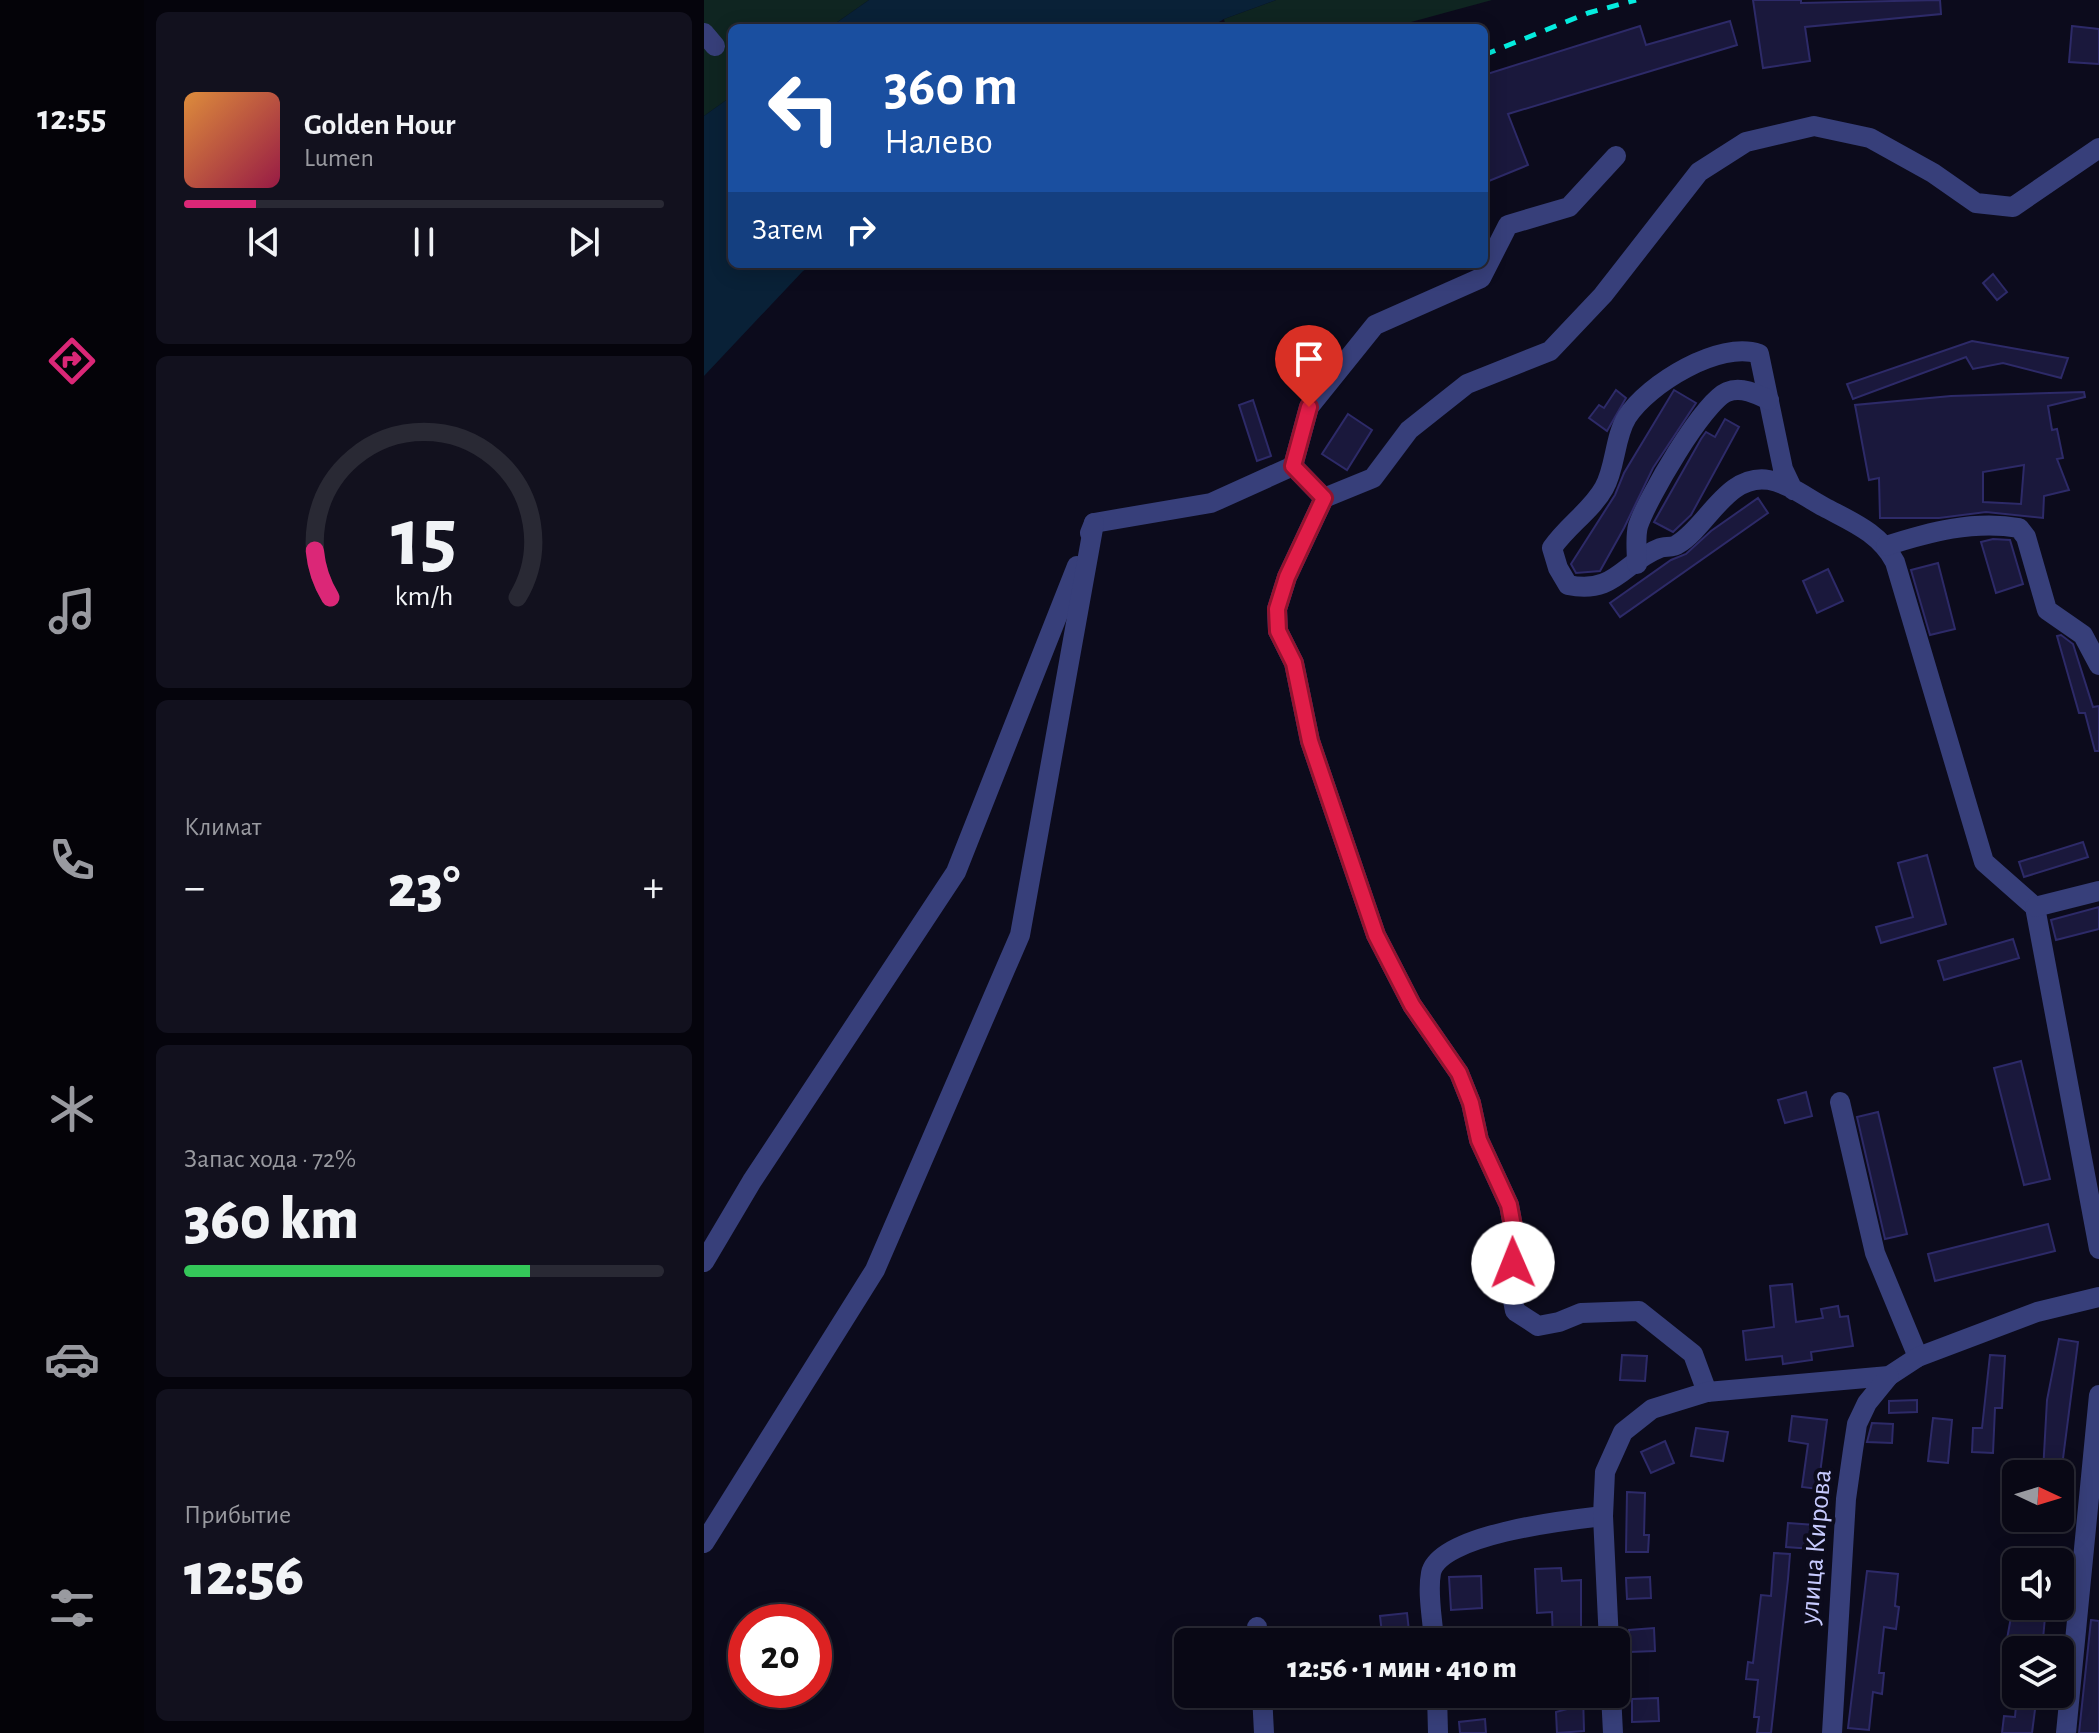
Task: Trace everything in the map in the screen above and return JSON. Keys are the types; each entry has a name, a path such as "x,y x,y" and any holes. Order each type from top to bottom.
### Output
{"street":[{"path":"1707,1392 1693,1354 1639,1311 1581,1313 1538,1326 1515,1311 1511,1290 1515,1237 1509,1205 1479,1140 1471,1103 1459,1073 1412,1005 1376,935 1310,741 1294,663 1278,631 1277,609 1287,577 1324,498 1373,478 1409,430 1467,384 1550,351 1603,295 1699,172 1746,142 1814,126 1870,138 1933,173 1976,203 2013,207 2099,148"},
{"path":"1488,264 1508,225 1569,207 1616,156"},
{"path":"1293,466 1309,407 1375,325 1481,278 1486,268"},
{"path":"1793,490 1783,469 1759,354 1731,351 1697,362 1654,389 1627,417 1605,487 1564,530 1552,548 1558,568 1568,585 1588,589 1612,581 1659,548 1677,545 1735,487 1767,479 1864,528 1891,554 1984,862 2035,907 2099,1249"},
{"path":"1637,564 1638,527 1678,450 1707,408 1728,391 1752,391 1769,400"},
{"path":"1293,466 1324,498"},
{"path":"1094,523 1211,503 1293,466"},
{"path":"704,1262 752,1181 956,872 1094,523"},
{"path":"704,1543 875,1270 1020,935 1094,523"},
{"path":"1891,554 1927,533 1993,523 2019,528 2026,537 2047,610 2083,635 2099,665"},
{"path":"2035,907 2099,891"},
{"path":"1840,1102 1875,1253 1918,1357"},
{"path":"1608,1628 1603,1516 1605,1472 1623,1432 1652,1409 1707,1392 1889,1376 1918,1357 2037,1312 2099,1297"},
{"name":"улица Кирова","path":"1832,1733 1846,1499 1857,1424 1867,1403 1889,1376"},
{"path":"2066,1733 2090,1609 2099,1395"},
{"path":"1433,1628 1431,1572 1443,1555 1484,1538 1548,1522 1603,1516"},
{"path":"1263,1708 1264,1733"},
{"path":"1437,1708 1438,1733"},
{"path":"1612,1708 1613,1733"}],"green space":[{"path":"704,0 869,0 835,24 728,24 728,99 704,116"},
{"path":"1276,0 1492,0 1404,24 1225,24 1224,19"}],"water":[{"path":"869,0 1276,0 1216,24 835,24"},
{"path":"728,99 728,268 808,268 704,376 704,116"}],"building":[{"path":"1753,0 1801,0 1801,3 1940,0 1941,14 1805,27 1810,61 1763,68"},
{"path":"1730,21 1737,45 1508,114 1528,165 1488,181 1488,74 1640,26 1646,45"},
{"path":"2072,26 2099,29 2099,64 2069,62"},
{"path":"1993,274 2007,292 1997,300 1983,283"},
{"path":"1972,341 2068,358 2061,378 2003,363 1973,369 1966,357 1853,399 1847,384"},
{"path":"1616,390 1626,398 1607,431 1589,418 1599,405 1604,408"},
{"path":"1674,390 1696,403 1653,468 1600,571 1576,573 1571,564 1615,495 1624,473"},
{"path":"2084,392 2085,397 2048,406 2052,430 2057,429 2063,458 2057,459 2069,490 2044,496 2043,518 1986,512 1939,518 1880,518 1879,478 1869,480 1855,405 1951,396","holes":["2024,465 2021,504 1983,502 1983,472"]},
{"path":"1253,400 1271,456 1257,461 1239,405"},
{"path":"1348,414 1372,430 1347,470 1322,454"},
{"path":"1725,419 1739,427 1691,515 1673,532 1654,522 1701,439 1706,432 1715,437"},
{"path":"1758,498 1768,513 1620,617 1610,603 1671,560 1686,554 1711,531"},
{"path":"2010,540 2023,584 1996,593 1981,542"},
{"path":"1938,563 1955,629 1930,635 1911,570"},
{"path":"1828,569 1843,601 1817,613 1803,581"},
{"path":"2061,635 2073,644 2093,707 2099,706 2099,751 2095,751 2085,713 2079,713 2057,636"},
{"path":"2083,842 2088,857 2024,877 2019,862"},
{"path":"1927,855 1946,924 1881,943 1876,927 1913,917 1898,863"},
{"path":"2099,907 2099,929 2056,940 2051,920"},
{"path":"2013,939 2019,958 1944,980 1938,961"},
{"path":"2021,1061 2050,1179 2024,1185 1994,1068"},
{"path":"1806,1092 1812,1116 1785,1123 1778,1100"},
{"path":"1878,1112 1907,1234 1885,1239 1857,1117"},
{"path":"2048,1224 2055,1251 1935,1281 1928,1254"},
{"path":"1792,1284 1796,1322 1823,1318 1821,1309 1838,1306 1840,1317 1848,1316 1853,1346 1811,1352 1812,1360 1783,1364 1782,1356 1746,1360 1743,1331 1774,1327 1770,1286"},
{"path":"2059,1339 2078,1342 2063,1460 2044,1460 2047,1400"},
{"path":"1622,1355 1647,1356 1645,1381 1620,1380"},
{"path":"1990,1355 2005,1356 2002,1408 1995,1408 1993,1453 1972,1452 1973,1428 1982,1428"},
{"path":"1917,1400 1917,1412 1889,1413 1889,1401"},
{"path":"1792,1416 1827,1420 1818,1489 1802,1487 1808,1444 1789,1441"},
{"path":"1933,1418 1952,1420 1948,1463 1928,1461"},
{"path":"1872,1423 1893,1424 1892,1443 1867,1442"},
{"path":"1696,1428 1728,1432 1723,1461 1691,1456"},
{"path":"1665,1441 1674,1463 1651,1473 1641,1452"},
{"path":"1627,1492 1645,1493 1644,1535 1649,1535 1648,1552 1626,1552"},
{"path":"1788,1523 1815,1525 1813,1549 1786,1547"},
{"path":"1774,1553 1790,1554 1788,1579 1771,1733 1757,1733 1759,1717 1754,1717 1758,1680 1746,1679 1748,1662 1753,1663 1761,1595 1771,1596"},
{"path":"1561,1568 1562,1581 1581,1580 1581,1628 1553,1628 1552,1612 1537,1613 1535,1569"},
{"path":"1867,1571 1898,1574 1895,1606 1899,1607 1896,1629 1884,1627 1879,1673 1884,1673 1882,1694 1873,1692 1869,1730 1848,1728"},
{"path":"1481,1576 1482,1608 1451,1610 1449,1577"},
{"path":"1650,1577 1651,1598 1627,1599 1626,1578"},
{"path":"1407,1613 1409,1628 1381,1628 1380,1616"},
{"path":"2010,1620 2045,1620 2043,1636 2008,1636"},
{"path":"2091,1620 2099,1621 2099,1733 2079,1733"},
{"path":"1654,1628 1655,1651 1630,1652 1630,1630"},
{"path":"1658,1698 1659,1721 1632,1722 1632,1699"},
{"path":"1583,1708 1584,1731 1557,1733 1556,1712"},
{"path":"2016,1708 2035,1708 2032,1733 2002,1733 2004,1716 2015,1717"},
{"path":"1485,1719 1486,1733 1460,1733 1459,1722"}],"railway":[{"path":"1488,53 1588,13 1636,0"}],"route":[{"path":"1309,407 1293,466 1324,498 1287,577 1277,609 1278,631 1294,663 1310,741 1376,935 1412,1005 1459,1073 1471,1103 1479,1140 1509,1205 1515,1237 1513,1263"}]}
